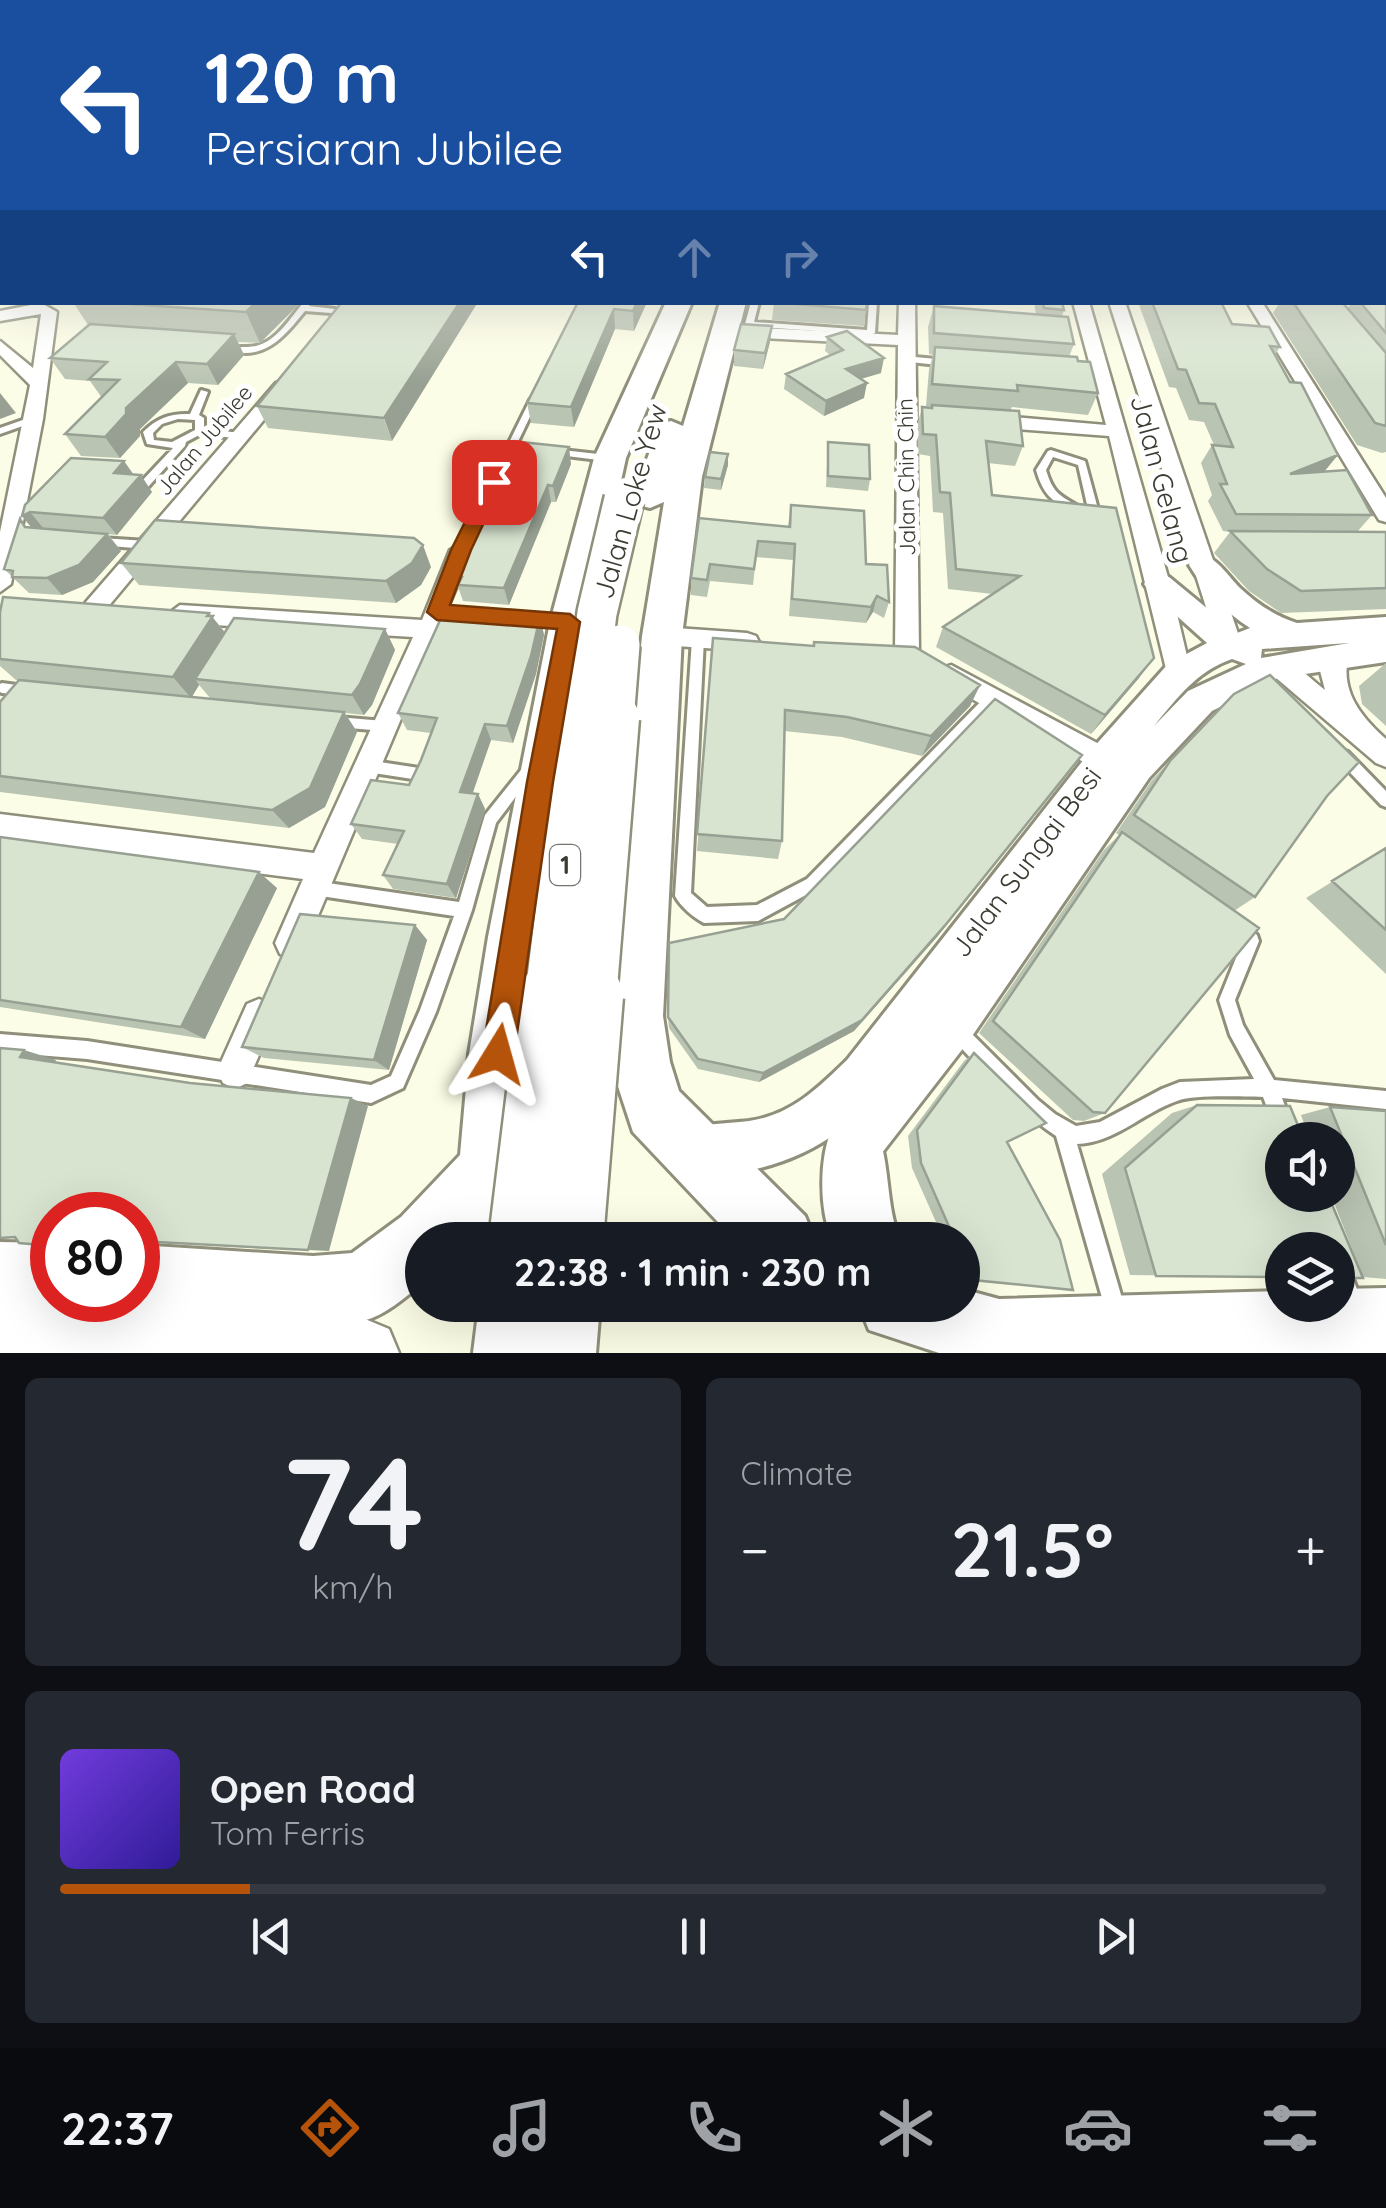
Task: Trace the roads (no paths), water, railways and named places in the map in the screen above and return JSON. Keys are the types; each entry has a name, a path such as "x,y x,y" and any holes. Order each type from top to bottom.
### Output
{"highway":[{"path":"442,1222 491,1169 498,1054 540,782 552,728 560,621 628,483 677,305"},
{"name":"Jalan Loke Yew","path":"524,1222 594,632 628,483 693,305"},
{"path":"724,312 685,477 680,637 650,780 634,980 636,1043 654,1110 696,1149 725,1186 762,1222"},
{"name":"Jalan Loke Yew","path":"572,1222 622,622 628,483 724,312"},
{"path":"540,782 552,806 592,814 632,800 650,780"},
{"path":"854,1150 860,1222"},
{"path":"160,1281 313,1291 364,1286 405,1255"},
{"path":"0,1276 30,1277"},
{"path":"955,1322 999,1335 1120,1330 1361,1303"},
{"path":"509,1353 512,1322"},
{"path":"560,1353 563,1322"}],"main road":[{"path":"489,1222 491,1169"},
{"path":"489,1322 493,1347 499,1353"},
{"path":"0,1328 365,1353"}],"street":[{"name":"Jalan Chin Chin","path":"908,305 904,349 914,415 898,651 994,697"},
{"name":"Jalan Gelang","path":"1082,305 1083,335 1102,375 1134,514 1160,584 1178,673"},
{"name":"Jalan Gelang","path":"1118,305 1204,550 1230,644"},
{"path":"1261,305 1386,516"},
{"path":"0,316 41,308 50,312 34,419 2,559 0,584"},
{"path":"724,312 904,349"},
{"path":"0,346 39,384"},
{"name":"Jalan Jubilee","path":"94,608 298,367"},
{"path":"962,419 1117,432"},
{"path":"1359,472 1386,472"},
{"path":"235,1071 384,726 441,618 461,550"},
{"path":"1204,550 1244,611 1261,623 1293,633"},
{"path":"1160,584 1230,644 1264,658 1337,655 1332,671 1334,729"},
{"path":"62,607 143,612 246,626 441,618"},
{"name":"Jalan Sungai Besi","path":"696,1149 777,1141 822,1118 863,1076 1104,760 1178,673 1230,644 1293,633 1386,629"},
{"path":"680,637 774,644"},
{"path":"1190,712 1193,697 1229,661 1230,644"},
{"name":"Jalan Sungai Besi","path":"854,1150 1100,833 1136,767 1190,712 1228,685 1274,666 1386,650"},
{"path":"1274,666 1334,729 1386,755"},
{"path":"994,697 1104,760"},
{"path":"0,827 319,878"}],"lane":[{"path":"218,348 256,350 270,346 306,305 345,309"},
{"path":"754,305 749,324 871,333 873,305"},
{"path":"904,349 964,364"},
{"path":"1082,374 1102,375"},
{"path":"461,550 542,384"},
{"path":"194,416 204,392"},
{"path":"184,442 156,444 147,438 148,432 167,418 194,416 202,422 200,431"},
{"path":"0,432 34,419"},
{"path":"144,485 184,442 200,431 241,436"},
{"path":"511,448 628,483"},
{"path":"1051,452 1082,463 1099,509 1061,504 1045,486 1042,470 1051,452"},
{"path":"95,541 147,546"},
{"path":"680,637 683,896 704,915 758,913 812,884 994,697"},
{"path":"2,688 41,692"},
{"path":"327,721 384,726"},
{"path":"0,1043 88,1050 372,1094 397,1082 428,1012 490,820 521,781 552,728"},
{"path":"1334,729 1386,801"},
{"path":"366,766 418,774"},
{"path":"319,878 464,910"},
{"path":"1226,920 1251,941 1228,1000 1236,1029 1268,1086 1282,1122"},
{"path":"952,1026 1064,1132 1120,1330"},
{"path":"1064,1132 1096,1134 1134,1111 1182,1091 1268,1086 1386,1100"}]}
